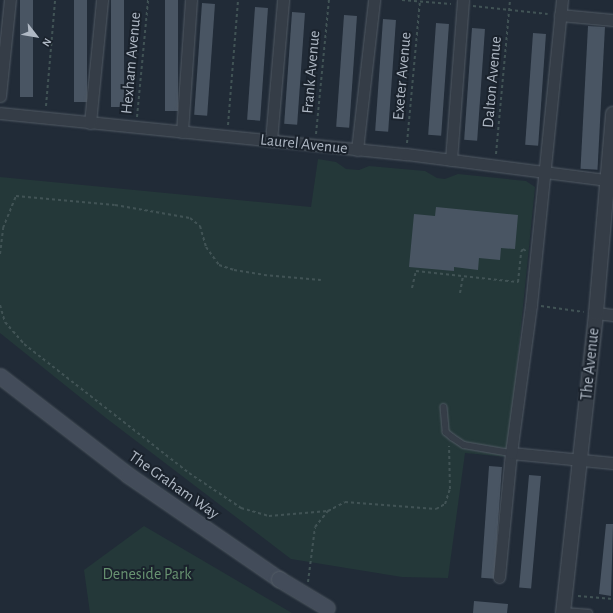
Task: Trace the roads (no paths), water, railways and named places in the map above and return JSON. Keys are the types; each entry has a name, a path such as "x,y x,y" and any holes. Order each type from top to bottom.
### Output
{"main road":[{"name":"The Graham Way","path":"0,376 128,475 279,579 331,611"}],"street":[{"path":"0,96 10,0"},
{"path":"90,123 102,0"},
{"path":"182,132 191,0"},
{"path":"271,141 283,0"},
{"path":"357,150 374,0"},
{"path":"499,577 511,453 535,274 562,0"},
{"path":"451,160 463,2"},
{"path":"560,15 613,20"},
{"name":"Laurel Avenue","path":"0,113 136,128 406,154 607,180"},
{"name":"The Avenue","path":"563,612 596,313 613,114"},
{"path":"596,313 613,315"},
{"path":"511,453 613,462"}],"lane":[{"path":"444,407 446,432 452,437 464,445 511,453"},
{"path":"563,612 589,613"}],"park label":[{"name":"Deneside Park","path":"147,574"}]}
